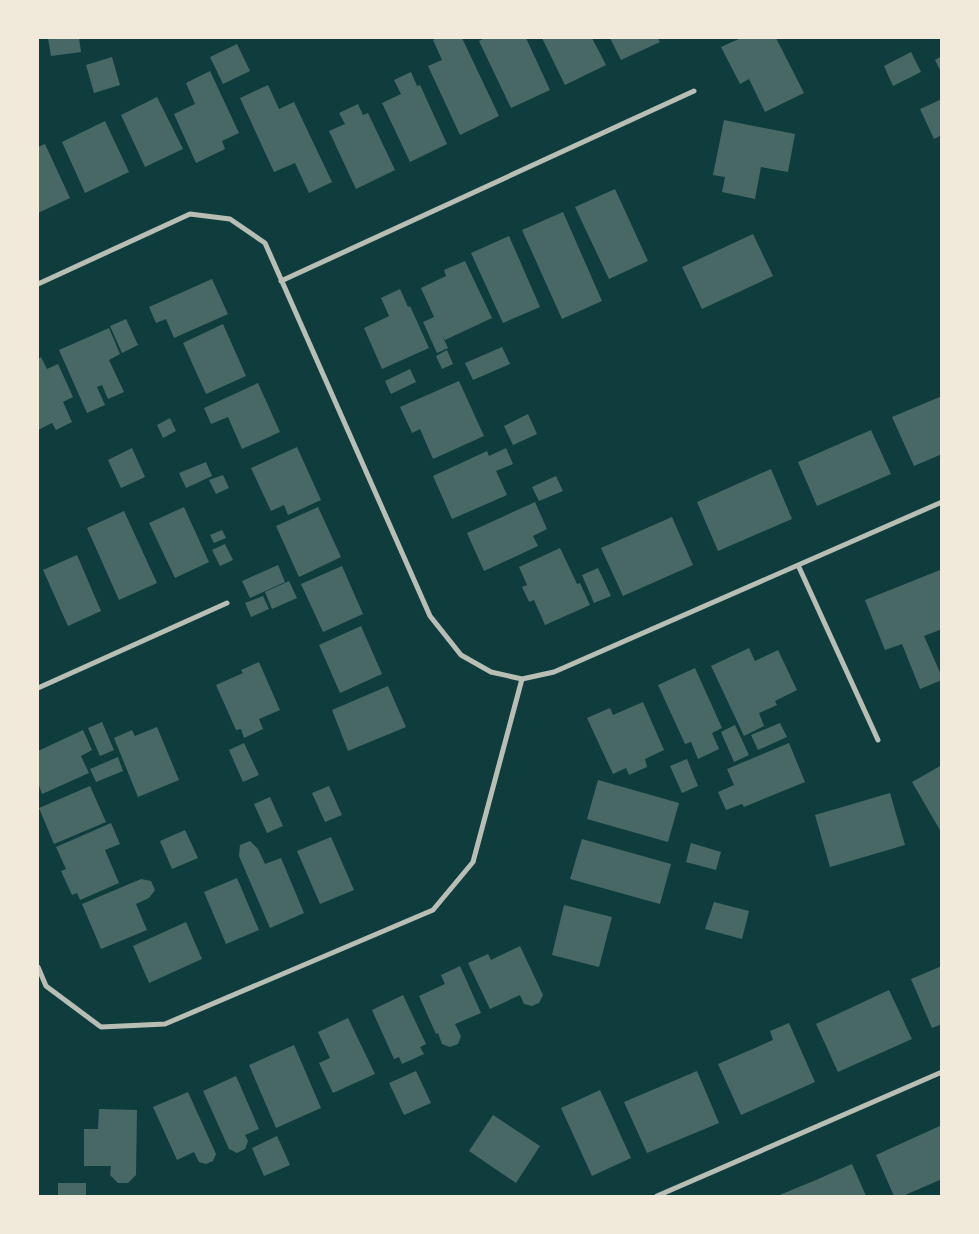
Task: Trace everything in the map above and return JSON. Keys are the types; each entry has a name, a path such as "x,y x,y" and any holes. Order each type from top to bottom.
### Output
{"street":[{"path":"281,281 694,90"},
{"path":"38,284 190,214 230,219 265,243 430,616 461,655 491,672 522,679 554,672 942,502"},
{"path":"798,565 878,740"},
{"path":"38,688 227,603"},
{"path":"38,967 46,986 101,1027 165,1024 433,910 472,862 522,679"},
{"path":"657,1196 942,1072"}],"building":[{"path":"48,38 79,38 81,52 51,56"},
{"path":"437,38 462,38 499,116 460,135 428,66 442,60 433,40"},
{"path":"483,38 526,38 550,90 511,108 479,41"},
{"path":"542,38 592,38 606,65 565,85"},
{"path":"610,38 658,38 660,42 621,60"},
{"path":"741,38 776,38 804,93 765,112 749,79 740,84 721,47"},
{"path":"237,44 250,71 223,84 210,57"},
{"path":"911,52 921,72 893,86 884,66"},
{"path":"942,56 942,74 935,60"},
{"path":"112,57 120,85 94,93 86,65"},
{"path":"210,71 239,133 222,141 225,149 196,163 174,114 195,104 186,83"},
{"path":"411,72 417,86 420,85 447,144 410,162 382,103 401,94 394,80"},
{"path":"268,85 279,109 294,102 332,182 309,193 295,163 274,172 240,98"},
{"path":"157,97 183,149 145,167 121,115"},
{"path":"942,99 942,135 934,139 920,109"},
{"path":"358,104 363,115 368,113 395,170 356,189 329,131 345,124 339,113"},
{"path":"724,120 795,134 788,172 761,167 755,199 722,192 725,177 713,175"},
{"path":"105,121 129,172 85,193 62,142"},
{"path":"45,144 70,198 38,213 38,147"},
{"path":"615,189 648,261 609,279 575,207"},
{"path":"563,212 602,301 562,319 522,230"},
{"path":"753,234 773,276 702,309 682,267"},
{"path":"509,236 540,307 503,323 471,253"},
{"path":"465,261 492,318 445,340 442,335 448,348 437,353 423,322 434,317 421,288 446,276 444,270"},
{"path":"212,279 228,314 174,338 166,319 156,323 149,307"},
{"path":"400,289 429,348 382,369 364,328 389,316 381,298"},
{"path":"126,319 138,345 122,353 110,326"},
{"path":"223,324 246,376 206,394 183,343"},
{"path":"109,328 120,354 109,360 124,392 108,399 102,385 97,387 105,405 87,413 59,350"},
{"path":"502,347 510,364 473,380 465,363"},
{"path":"447,350 453,364 442,369 436,356"},
{"path":"41,357 47,369 58,364 73,397 63,402 72,422 56,430 52,423 38,430 38,359"},
{"path":"410,369 416,382 391,394 385,381"},
{"path":"459,381 484,436 433,459 420,429 412,433 400,407"},
{"path":"258,383 280,432 242,449 228,417 211,424 204,408"},
{"path":"942,396 942,454 914,466 892,417"},
{"path":"528,414 537,434 513,445 504,426"},
{"path":"170,418 176,431 163,438 157,425"},
{"path":"871,430 891,474 817,506 798,462"},
{"path":"297,447 321,500 288,515 284,505 271,511 251,468"},
{"path":"132,448 145,477 121,488 108,460"},
{"path":"506,448 513,464 496,471 507,495 452,519 433,476 487,451 489,456"},
{"path":"206,462 212,476 186,488 179,473"},
{"path":"771,469 792,519 718,551 697,502"},
{"path":"223,475 229,488 216,494 209,480"},
{"path":"556,476 563,491 539,501 532,487"},
{"path":"535,502 547,529 533,536 538,546 484,571 467,533"},
{"path":"184,507 209,562 175,578 149,523"},
{"path":"318,507 341,557 299,577 276,526"},
{"path":"124,511 157,583 119,600 87,528"},
{"path":"672,517 693,565 623,596 601,548"},
{"path":"222,530 226,538 214,543 210,535"},
{"path":"225,544 233,560 220,566 212,550"},
{"path":"560,548 577,584 580,583 590,605 545,625 534,600 529,602 522,587 527,585 519,567"},
{"path":"77,555 101,611 68,626 43,570"},
{"path":"278,565 285,582 250,598 242,581"},
{"path":"342,566 363,614 323,632 301,584"},
{"path":"598,568 611,596 594,603 582,575"},
{"path":"940,570 942,574 942,629 924,636 942,680 920,689 902,644 885,650 865,600"},
{"path":"289,581 297,598 272,609 265,592"},
{"path":"263,596 269,609 251,617 245,603"},
{"path":"361,626 382,674 340,693 319,645"},
{"path":"749,648 755,661 778,650 797,690 775,701 777,705 759,713 764,726 744,736 711,666"},
{"path":"259,662 280,710 259,719 263,729 244,738 241,729 236,730 216,685 243,673 241,670"},
{"path":"695,668 722,728 712,733 719,749 698,759 691,742 685,744 658,685"},
{"path":"388,686 406,727 348,751 332,710"},
{"path":"643,702 664,750 645,759 647,767 629,775 626,768 613,774 587,718 610,708 613,715"},
{"path":"102,722 114,750 100,756 88,728"},
{"path":"780,723 787,737 758,750 751,735"},
{"path":"735,725 749,755 734,762 721,732"},
{"path":"157,727 179,780 138,797 114,738 132,730 135,736"},
{"path":"83,730 92,750 81,756 89,773 42,794 38,783 38,751"},
{"path":"244,743 259,775 243,782 229,750"},
{"path":"789,743 805,782 744,807 742,804 726,810 718,792 734,785 727,769"},
{"path":"118,757 123,771 96,782 90,769"},
{"path":"687,759 698,786 682,793 670,766"},
{"path":"942,765 942,829 940,830 912,782"},
{"path":"598,780 679,803 668,842 587,819"},
{"path":"90,786 106,822 54,844 39,808"},
{"path":"329,786 342,815 325,822 312,793"},
{"path":"890,793 905,845 830,867 815,815"},
{"path":"270,797 283,826 267,833 254,804"},
{"path":"111,823 120,844 105,850 119,883 80,900 77,893 72,895 61,871 66,869 56,847"},
{"path":"185,830 198,858 172,869 160,841"},
{"path":"331,837 354,890 320,904 297,851"},
{"path":"582,839 671,864 660,904 570,879"},
{"path":"250,841 258,849 265,864 281,858 304,913 270,928 239,856 240,845"},
{"path":"691,843 721,852 716,870 686,862"},
{"path":"237,878 259,930 226,944 204,892"},
{"path":"141,879 151,881 155,890 149,898 136,904 147,930 101,949 82,904"},
{"path":"714,902 749,911 742,939 705,929"},
{"path":"564,905 612,917 599,967 552,955"},
{"path":"186,922 202,959 149,983 133,946"},
{"path":"520,946 543,995 539,1003 532,1006 524,1004 520,995 490,1009 468,963 488,954 491,960"},
{"path":"460,966 481,1013 455,1024 461,1036 458,1044 450,1047 442,1044 419,996 445,984 441,975"},
{"path":"942,966 942,1024 932,1028 911,979"},
{"path":"889,990 912,1039 838,1072 816,1024"},
{"path":"403,995 426,1044 420,1047 424,1054 402,1064 399,1057 394,1059 372,1010"},
{"path":"348,1018 375,1074 333,1093 319,1063 330,1058 318,1032"},
{"path":"789,1023 815,1082 741,1115 718,1064 773,1040 770,1031"},
{"path":"294,1045 321,1108 276,1128 249,1065"},
{"path":"416,1071 431,1103 404,1115 389,1083"},
{"path":"697,1071 719,1123 647,1153 624,1102"},
{"path":"236,1076 259,1129 245,1135 248,1141 245,1149 237,1153 229,1149 203,1091"},
{"path":"600,1090 631,1158 592,1176 561,1108"},
{"path":"188,1092 216,1154 213,1161 206,1164 199,1162 194,1152 177,1160 153,1107"},
{"path":"99,1109 137,1110 136,1175 128,1183 118,1183 110,1175 111,1166 84,1166 84,1129 98,1129"},
{"path":"493,1115 540,1146 516,1183 469,1151"},
{"path":"942,1125 942,1179 903,1196 894,1196 876,1155"},
{"path":"277,1136 290,1165 264,1176 252,1148"},
{"path":"852,1164 866,1196 777,1196 816,1180"},
{"path":"58,1183 86,1183 86,1196 58,1196"}]}
